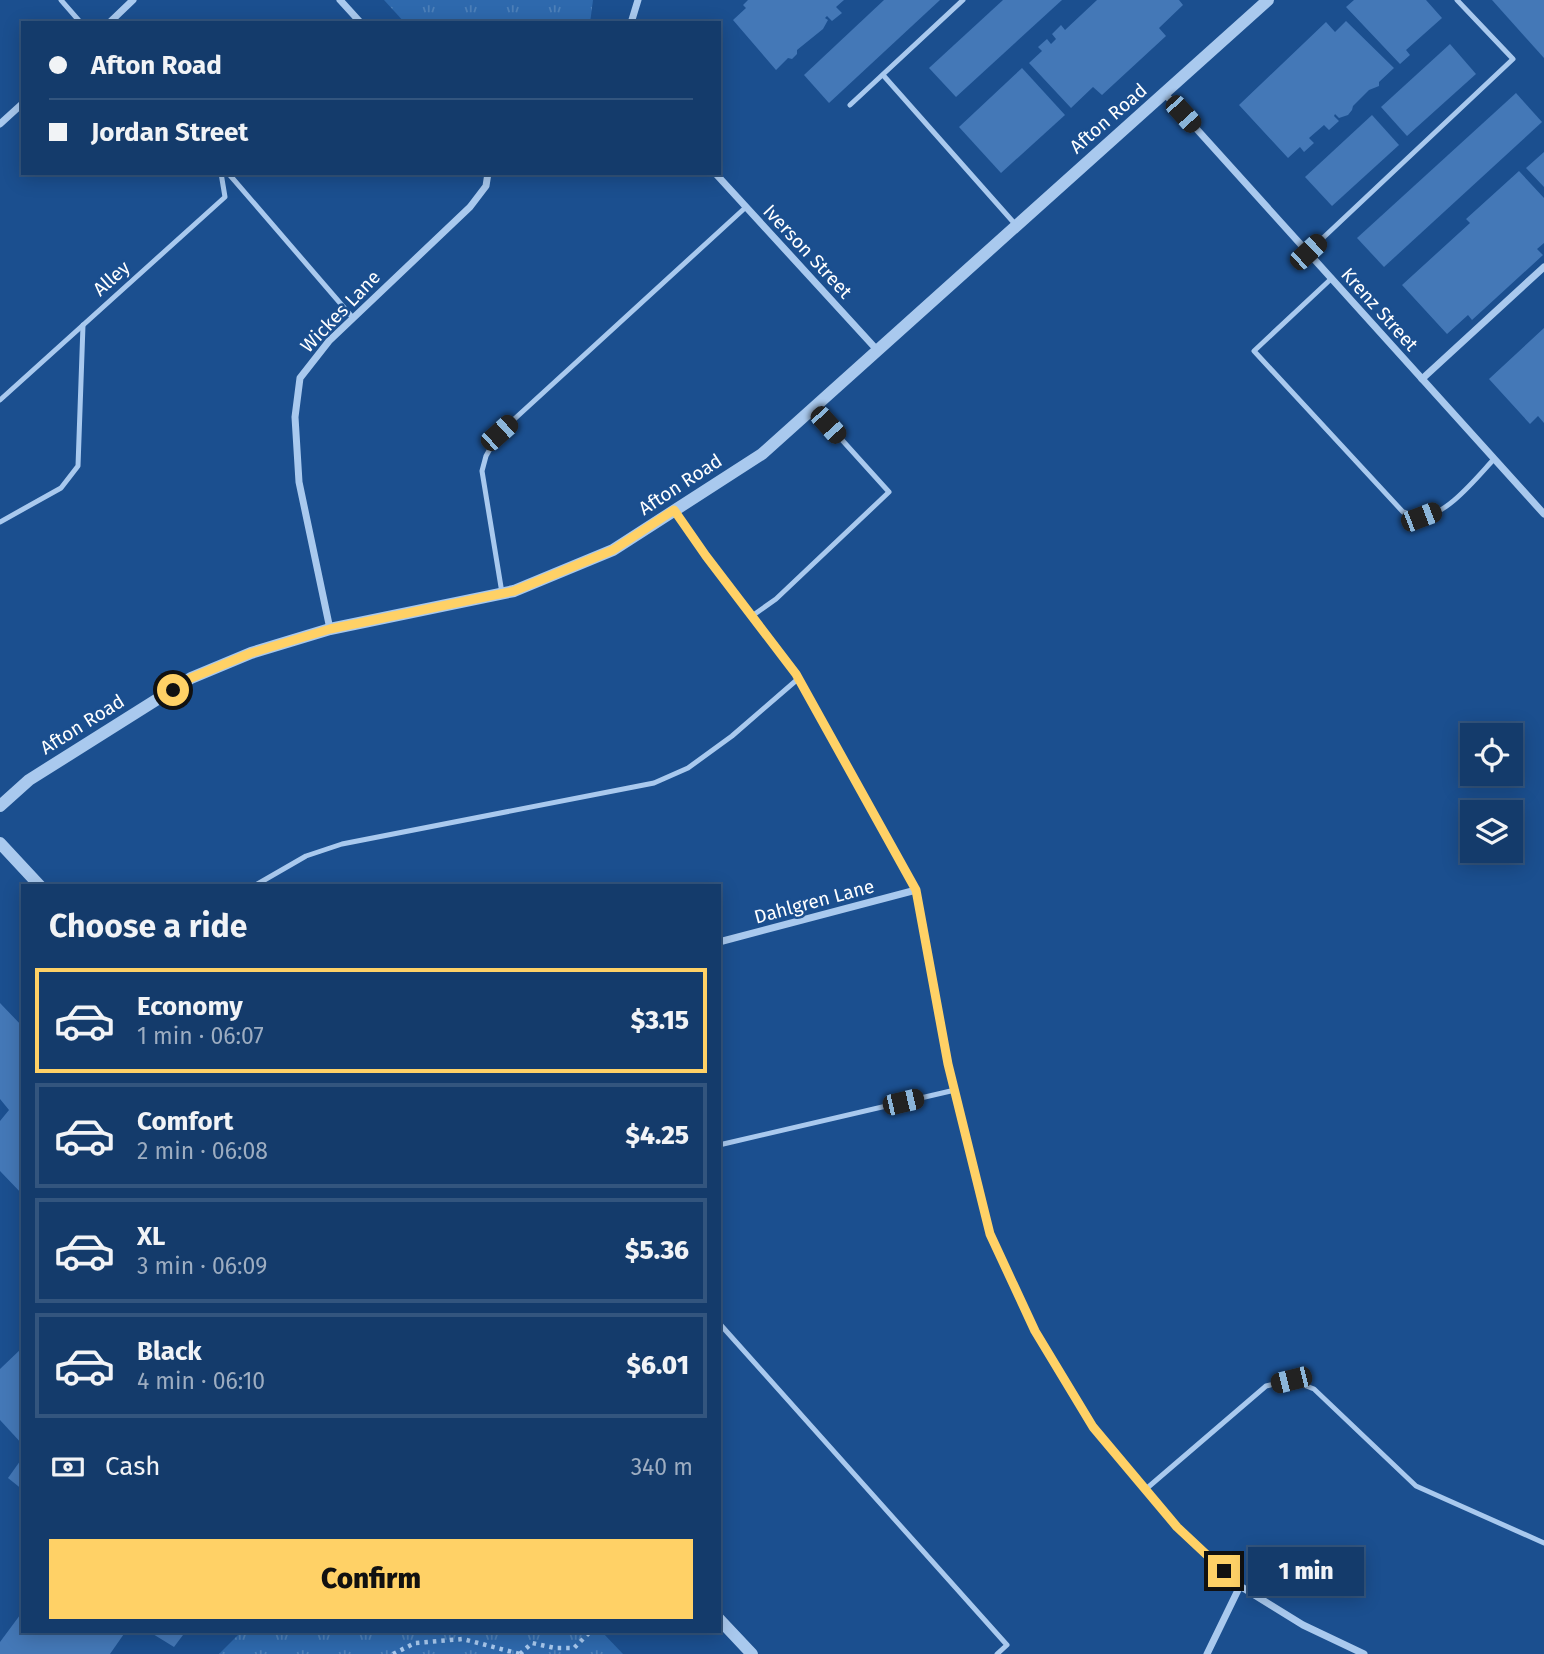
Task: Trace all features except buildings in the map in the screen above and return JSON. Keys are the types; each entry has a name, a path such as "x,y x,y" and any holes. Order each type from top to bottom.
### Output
{"street":[{"path":"111,21 134,0"},
{"path":"340,0 359,21"},
{"path":"632,21 638,0"},
{"name":"Afton Road","path":"0,806 29,780 191,678 251,653 330,629 514,591 613,550 762,454 1268,0"},
{"name":"Krenz Street","path":"1165,94 1544,514"},
{"path":"0,124 21,105"},
{"name":"Wickes Lane","path":"330,629 299,482 295,417 300,377 329,341 470,207 486,186 488,175"},
{"name":"Iverson Street","path":"717,175 878,351"},
{"path":"1422,379 1544,267"},
{"path":"674,510 799,678 916,890 955,1090 990,1234 1035,1331 1093,1427 1177,1527 1240,1586 1303,1625 1364,1654"},
{"path":"0,843 38,884"},
{"name":"Dahlgren Lane","path":"721,941 916,890"},
{"path":"1207,1654 1240,1586"},
{"path":"721,1621 752,1654"}],"lane":[{"path":"61,0 79,21"},
{"path":"850,105 963,0"},
{"path":"1308,252 1513,59 1457,0"},
{"path":"883,75 1017,225"},
{"name":"Alley","path":"0,400 225,197 221,175"},
{"path":"230,175 353,318"},
{"path":"502,593 482,471 486,456 499,433 746,207"},
{"path":"1332,278 1254,351 1403,512 1421,517 1441,509 1457,498 1494,459"},
{"path":"0,522 61,488 78,466 83,325"},
{"path":"752,617 776,599 890,492 813,408"},
{"path":"257,884 306,856 342,844 654,783 688,768 732,736 799,678"},
{"path":"721,1145 955,1090"},
{"path":"721,1325 1007,1645 997,1654"},
{"path":"1146,1489 1266,1386 1291,1380 1314,1389 1416,1486 1544,1543"}],"path":[{"path":"393,1654 415,1643 463,1639 520,1654 532,1643 555,1648 574,1648 589,1633"}],"green space":[{"path":"384,0 593,0 590,21 403,21"},
{"path":"240,1633 603,1633 623,1654 219,1654"}],"route":[{"path":"173,690 191,678 251,653 330,629 514,591 613,550 674,510 796,674 916,890 948,1064 990,1234 1035,1331 1093,1427 1177,1527 1224,1571"}]}
